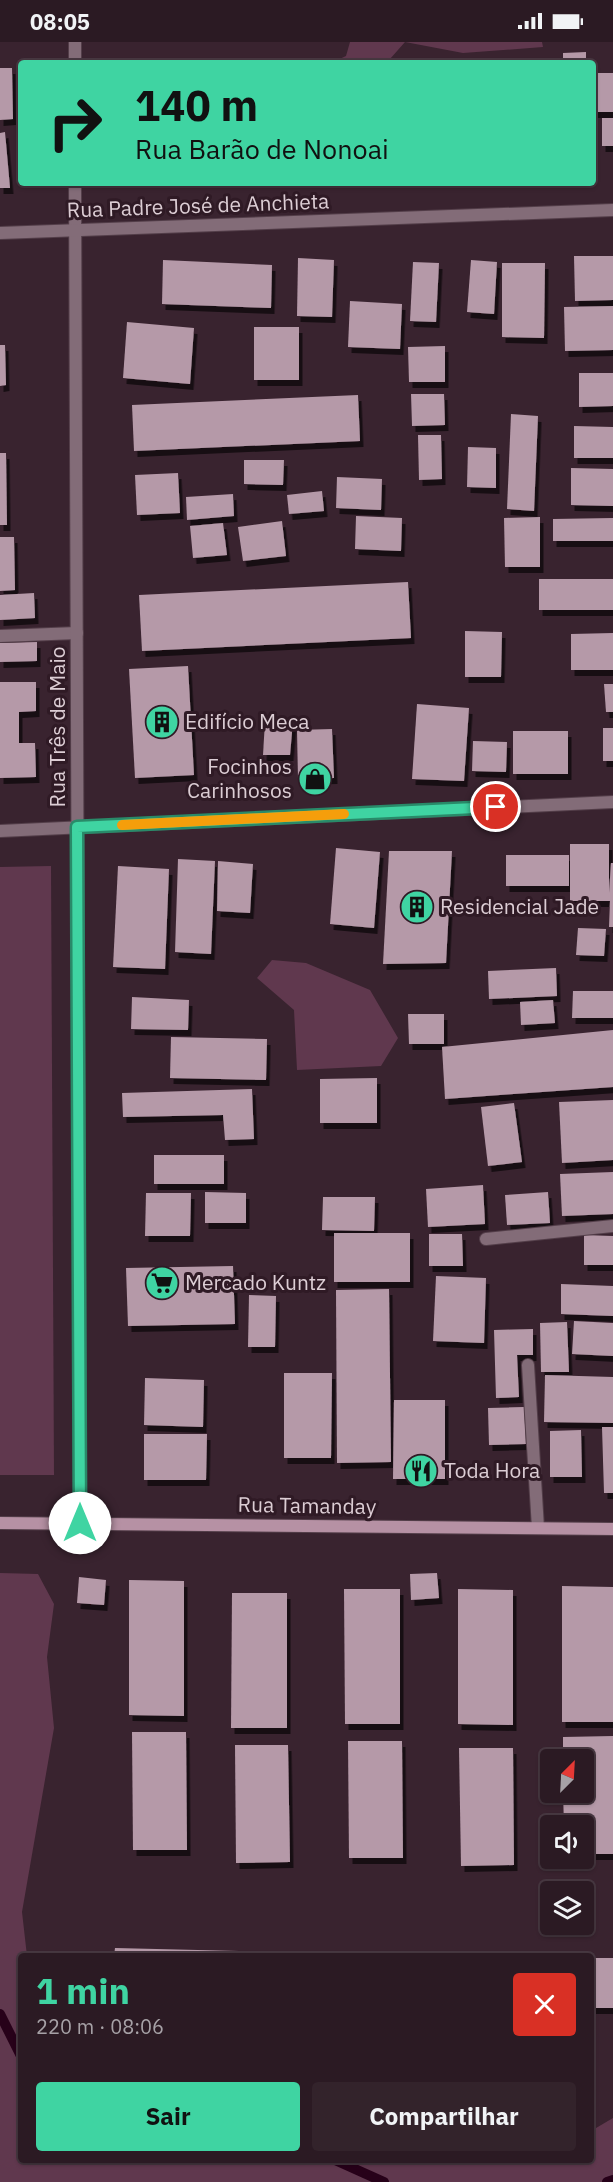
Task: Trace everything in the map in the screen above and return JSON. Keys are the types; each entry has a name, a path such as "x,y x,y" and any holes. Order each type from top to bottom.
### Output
{"street":[{"path":"75,42 75,60"},
{"name":"Rua Três de Maio","path":"75,186 80,1523"},
{"name":"Rua Padre José de Anchieta","path":"0,233 613,210"},
{"path":"0,636 77,633"},
{"path":"0,831 613,802"},
{"path":"486,1239 613,1226"},
{"path":"528,1365 538,1528"},
{"name":"Rua Tamanday","path":"0,1522 613,1528"}],"shaded area":[{"path":"350,42 405,42 390,60 337,60 346,56"},
{"path":"405,42 542,42 543,47 463,53"},
{"path":"51,866 54,1475 0,1475 0,867"},
{"path":"272,960 306,963 370,990 398,1038 381,1066 297,1070 294,1010 257,978"},
{"path":"0,1573 38,1574 54,1604 47,1657 54,1728 22,1912 27,1953 18,1953 18,2163 594,2163 594,2129 613,2118 613,2182 0,2182"}],"building":[{"path":"586,52 586,60 563,60 563,53"},
{"path":"0,68 12,68 13,119 0,120"},
{"path":"596,73 613,73 613,112 596,112"},
{"path":"602,118 613,118 613,146 602,146"},
{"path":"5,132 10,188 0,188 0,133"},
{"path":"574,256 613,256 613,300 575,301"},
{"path":"298,258 334,260 332,317 297,316"},
{"path":"163,260 272,265 271,308 162,304"},
{"path":"471,260 497,262 494,314 467,312"},
{"path":"413,262 439,263 436,322 410,321"},
{"path":"502,263 545,263 544,338 502,337"},
{"path":"350,301 402,304 400,349 348,347"},
{"path":"613,306 613,350 565,351 564,307"},
{"path":"127,322 194,328 190,384 123,378"},
{"path":"254,327 299,327 299,380 254,380"},
{"path":"0,345 5,345 6,385 0,386"},
{"path":"445,346 445,382 409,382 408,347"},
{"path":"579,373 613,373 613,406 579,407"},
{"path":"411,394 444,394 445,425 412,426"},
{"path":"358,395 360,441 134,451 132,405"},
{"path":"511,414 538,416 534,511 507,509"},
{"path":"574,426 613,427 613,458 574,458"},
{"path":"418,435 441,435 442,479 419,480"},
{"path":"468,447 496,448 496,488 467,487"},
{"path":"0,453 6,453 7,525 0,525"},
{"path":"244,460 284,460 283,485 244,484"},
{"path":"571,468 613,469 613,506 571,505"},
{"path":"178,473 180,513 137,515 135,475"},
{"path":"337,477 382,479 381,510 336,508"},
{"path":"322,491 324,511 289,514 287,495"},
{"path":"233,494 234,516 187,520 186,497"},
{"path":"356,516 402,518 401,551 355,549"},
{"path":"540,517 540,567 505,567 504,518"},
{"path":"613,518 613,541 553,541 553,519"},
{"path":"282,521 286,556 243,561 238,527"},
{"path":"223,523 227,555 193,558 190,526"},
{"path":"0,537 14,537 15,590 0,591"},
{"path":"539,579 613,579 613,610 539,610"},
{"path":"408,582 411,638 142,651 139,595"},
{"path":"34,593 35,618 0,620 0,595"},
{"path":"465,631 502,632 501,677 465,677"},
{"path":"613,633 613,670 571,670 571,634"},
{"path":"37,642 37,661 0,662 0,643"},
{"name":"Edifício Meca","path":"188,666 194,775 135,778 129,669"},
{"path":"0,682 36,682 36,711 19,712 19,743 35,743 36,777 0,778"},
{"path":"604,684 613,684 613,712 606,712"},
{"path":"417,704 469,708 464,781 412,779"},
{"path":"265,721 293,721 290,755 263,755"},
{"path":"603,728 613,728 613,761 603,761"},
{"path":"332,729 334,778 298,779 297,730"},
{"path":"513,731 568,731 568,774 513,774"},
{"path":"473,741 507,742 506,772 472,771"},
{"path":"570,844 609,844 609,893 611,863 613,863 613,927 609,927 610,901 570,901"},
{"path":"336,848 380,852 374,928 330,924"},
{"name":"Residencial Jade","path":"389,851 452,851 446,963 383,964"},
{"path":"506,855 569,855 569,886 506,886"},
{"path":"178,859 215,861 211,954 175,952"},
{"path":"218,861 253,864 250,913 217,911"},
{"path":"118,866 169,869 165,969 113,967"},
{"path":"578,928 606,929 604,956 576,955"},
{"path":"556,968 557,996 489,999 488,971"},
{"path":"573,991 613,991 613,1018 572,1018"},
{"path":"132,997 189,1000 188,1030 131,1029"},
{"path":"553,1000 555,1023 521,1025 520,1002"},
{"path":"408,1014 444,1014 444,1044 409,1044"},
{"path":"613,1030 613,1087 445,1099 442,1047"},
{"path":"171,1037 267,1039 266,1080 170,1078"},
{"path":"377,1078 377,1123 320,1123 320,1079"},
{"path":"252,1089 254,1139 225,1140 223,1115 123,1117 122,1093"},
{"path":"613,1100 613,1160 562,1163 559,1102"},
{"path":"514,1103 522,1162 488,1166 481,1107"},
{"path":"154,1155 224,1155 224,1184 154,1184"},
{"path":"613,1172 613,1214 562,1216 560,1174"},
{"path":"483,1185 485,1224 428,1227 426,1189"},
{"path":"205,1192 246,1193 246,1223 205,1223"},
{"path":"548,1192 550,1223 507,1225 505,1195"},
{"path":"146,1193 191,1193 190,1236 145,1236"},
{"path":"323,1197 375,1197 374,1231 322,1230"},
{"path":"334,1233 410,1233 410,1282 334,1282"},
{"path":"429,1234 462,1234 463,1266 429,1266"},
{"path":"584,1235 613,1236 613,1265 584,1265"},
{"path":"233,1266 235,1324 128,1326 126,1268"},
{"path":"436,1276 486,1278 484,1343 433,1341"},
{"path":"561,1284 613,1286 613,1316 561,1314"},
{"path":"389,1289 391,1462 337,1463 336,1290"},
{"path":"249,1295 276,1296 275,1347 248,1347"},
{"path":"574,1321 613,1323 613,1356 572,1354"},
{"path":"567,1322 569,1372 541,1372 540,1323"},
{"path":"533,1329 533,1355 517,1355 519,1397 496,1398 494,1330"},
{"path":"284,1373 332,1373 331,1458 284,1458"},
{"path":"545,1375 613,1377 613,1423 544,1422"},
{"path":"145,1378 204,1380 203,1427 144,1425"},
{"path":"394,1400 445,1400 445,1479 393,1479"},
{"path":"524,1407 526,1444 489,1445 488,1408"},
{"path":"602,1427 613,1427 613,1493 604,1493"},
{"path":"581,1430 582,1477 550,1477 550,1431"},
{"path":"144,1434 207,1434 206,1480 144,1480"},
{"path":"437,1573 439,1598 411,1600 410,1574"},
{"path":"79,1577 106,1580 104,1605 77,1603"},
{"path":"129,1580 184,1581 184,1716 129,1715"},
{"path":"562,1586 613,1587 613,1722 562,1722"},
{"path":"344,1589 400,1589 400,1724 345,1724"},
{"path":"458,1589 513,1590 513,1725 458,1724"},
{"path":"232,1593 287,1593 287,1728 231,1728"},
{"path":"132,1732 186,1732 187,1850 133,1850"},
{"path":"613,1736 613,1854 594,1854 594,1815 564,1815 563,1803 594,1803 594,1749 563,1749 563,1737"},
{"path":"348,1741 402,1741 403,1858 349,1858"},
{"path":"235,1745 288,1745 290,1862 236,1863"},
{"path":"459,1748 513,1748 514,1865 461,1866"},
{"path":"115,1948 239,1951 239,1953 114,1953"},
{"path":"262,1951 299,1953 262,1953"},
{"path":"594,1958 613,1958 613,2008 594,2008"}],"waterway":[{"path":"0,2014 18,2050"},
{"path":"342,2163 384,2182"},
{"path":"607,2182 613,2180"}],"slow traffic":[{"path":"122,825 344,814"}],"place":[{"name":"Edifício Meca","path":"162,722"},
{"name":"Focinhos Carinhosos","path":"315,779"},
{"name":"Residencial Jade","path":"417,907"},
{"name":"Mercado Kuntz","path":"162,1283"},
{"name":"Toda Hora","path":"421,1471"}],"route":[{"path":"80,1523 77,827 496,807"}]}
